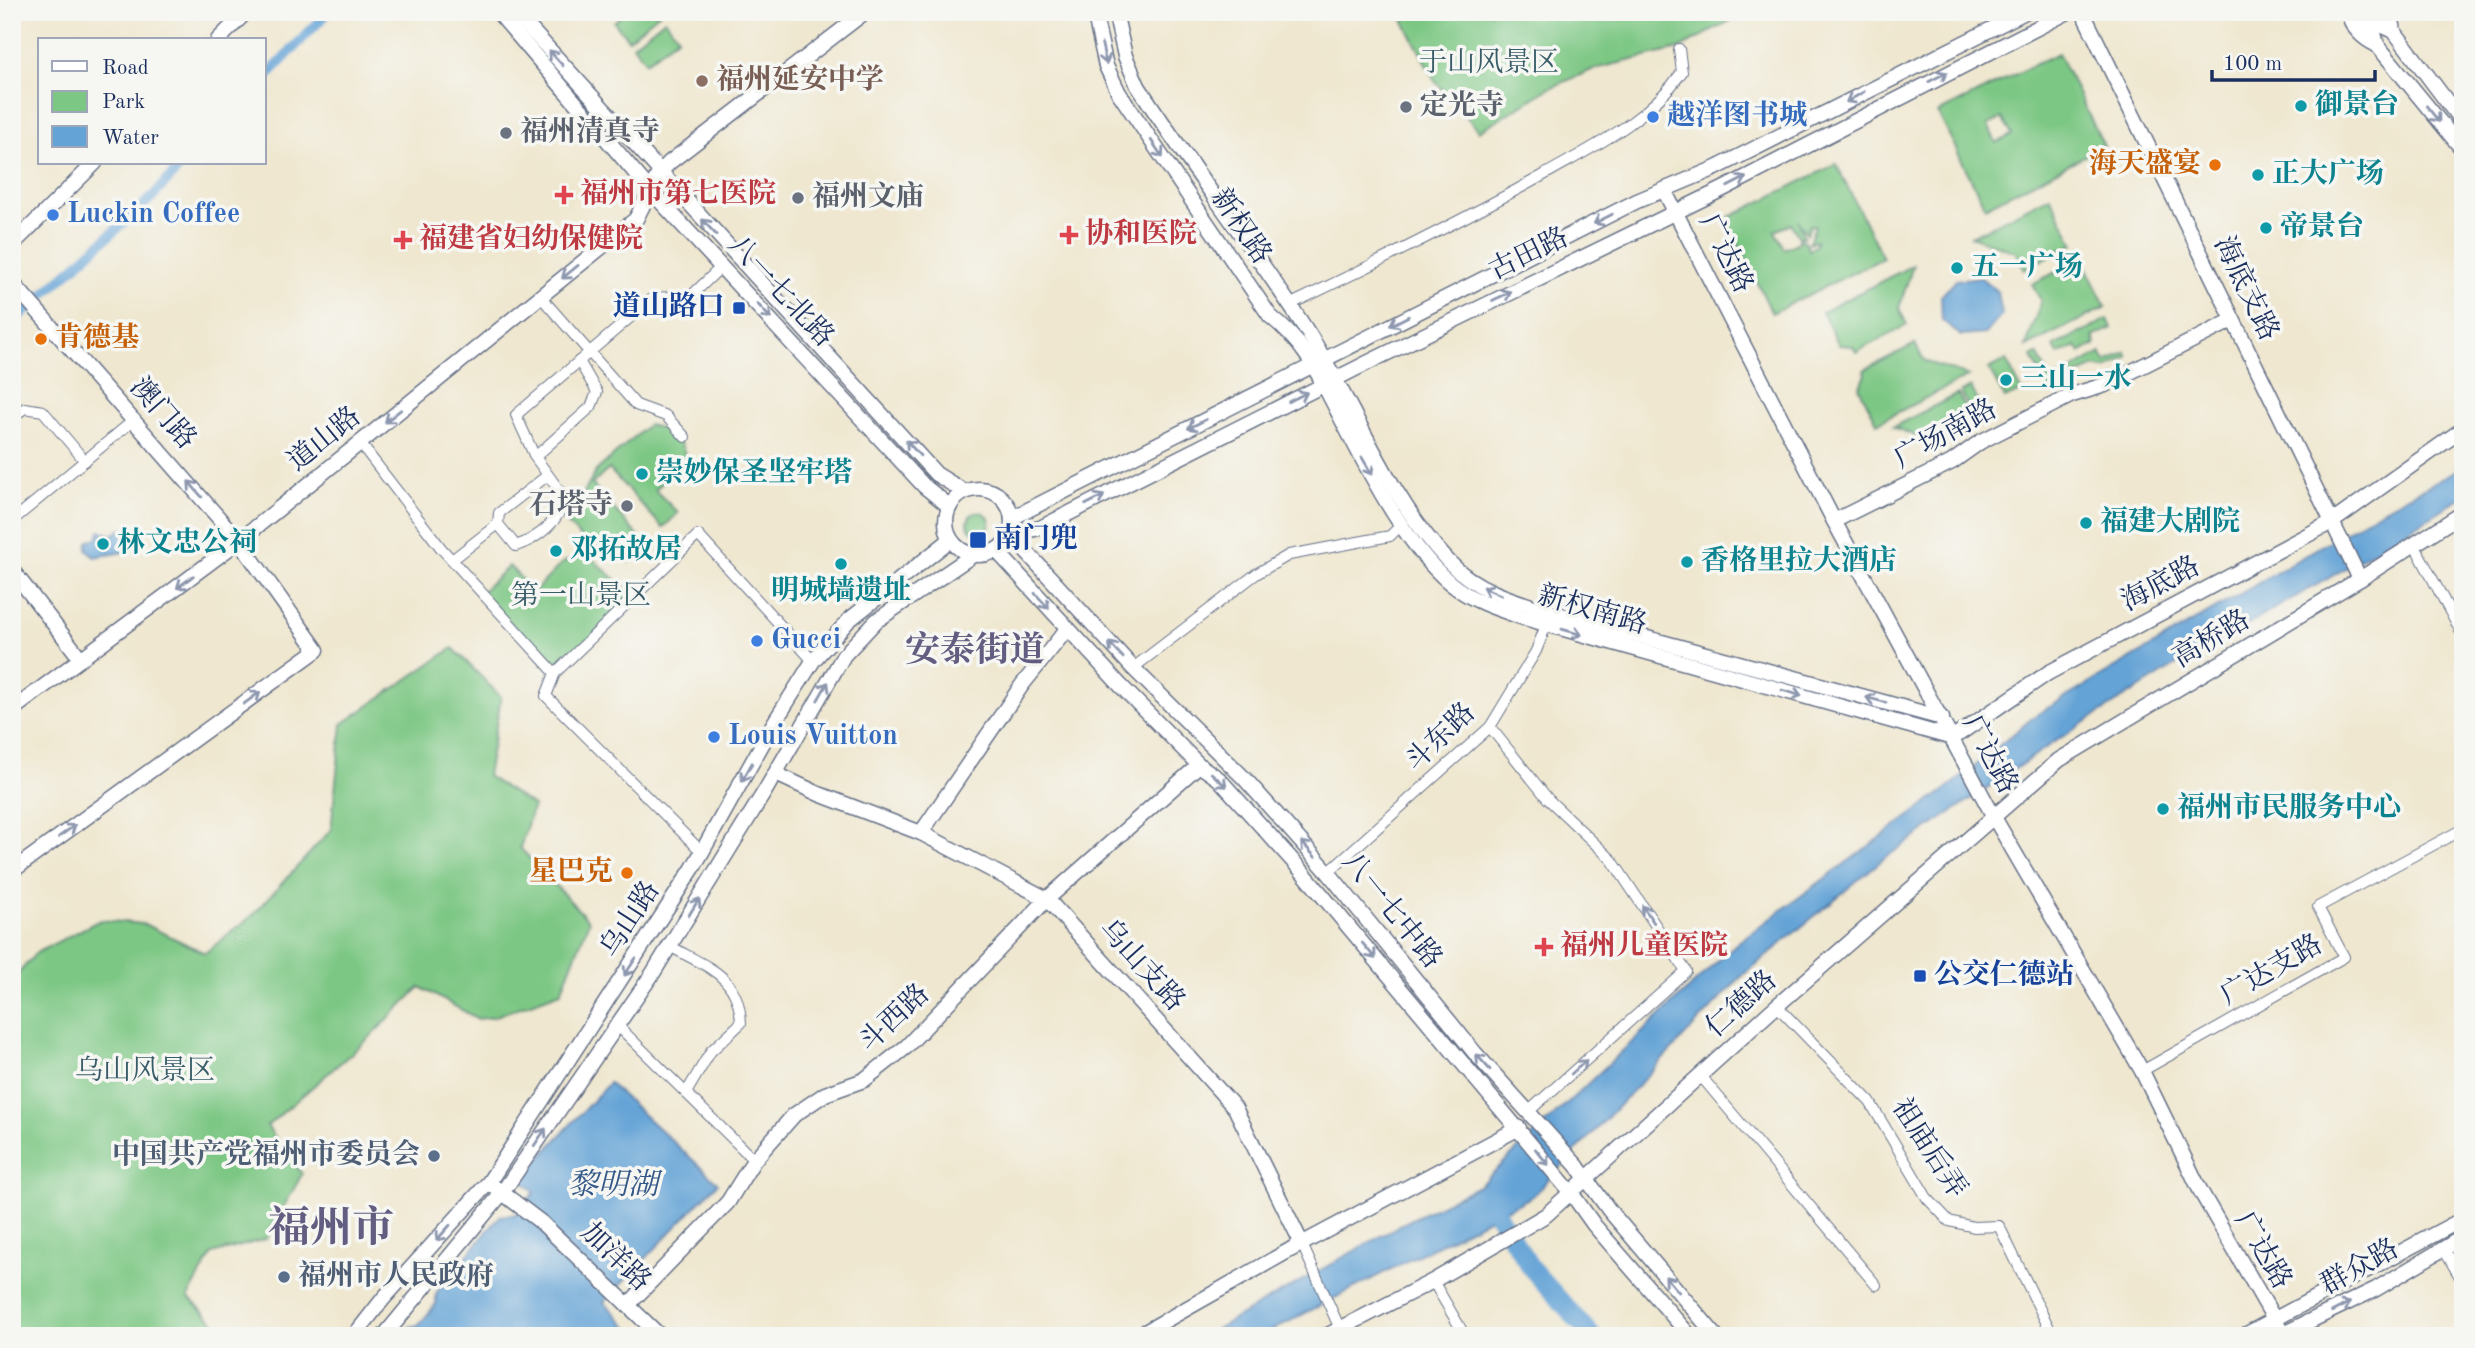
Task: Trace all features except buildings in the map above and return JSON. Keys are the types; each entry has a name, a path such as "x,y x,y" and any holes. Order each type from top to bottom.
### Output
{"street":[{"path":"220,38 246,12"},
{"name":"八一七北路","path":"498,12 650,190 924,486 949,506"},
{"path":"515,12 936,474 965,492"},
{"path":"659,173 865,12"},
{"name":"新权路","path":"1094,12 1106,66 1119,93 1270,316 1296,337 1318,362"},
{"name":"新权路","path":"1115,12 1125,56 1138,86 1289,305 1329,382"},
{"name":"古田路","path":"1012,519 1318,362 1664,190 1716,168 2025,12"},
{"name":"古田路","path":"1010,534 1040,528 2068,12"},
{"path":"2348,12 2350,20 2365,40 2376,45 2463,150"},
{"path":"2354,12 2374,33 2376,45"},
{"path":"2372,12 2383,26 2394,31"},
{"path":"2385,12 2392,20 2394,31 2463,123"},
{"name":"海底支路","path":"2086,19 2360,579"},
{"path":"1289,305 1443,231 1621,131 1664,98 1682,72 1679,49"},
{"path":"12,245 94,164"},
{"name":"道山路","path":"12,710 239,541 636,219 659,173"},
{"name":"广达路","path":"1664,190 1834,522 1995,819 2142,1071 2200,1192 2282,1335"},
{"path":"548,475 499,513 498,524 516,546 526,542 558,518 564,497 535,457 516,415 653,298 691,296 722,266"},
{"name":"澳门路","path":"12,282 135,419 239,541 317,650 12,871"},
{"path":"540,296 636,405 666,416 685,437"},
{"name":"广场南路","path":"1834,522 1952,462 1980,442 2072,396 2105,385 2233,320"},
{"path":"535,457 591,407 597,392 579,361"},
{"name":"新权南路","path":"1329,382 1402,524 1438,572 1457,589 1483,604 1549,618 1942,718"},
{"name":"新权南路","path":"1329,382 1380,463 1447,560 1464,576 1488,590 1549,618 1953,738"},
{"path":"12,417 25,408 43,411 85,461"},
{"path":"12,521 135,419"},
{"name":"海底路","path":"1953,738 2048,673 2332,522 2463,429"},
{"path":"360,443 452,560 555,673"},
{"path":"986,489 1004,499 1012,519 1010,534 996,550 972,555 950,540 946,523 949,506 965,492 986,489"},
{"name":"高桥路","path":"1995,819 2059,760 2415,546 2463,513"},
{"path":"452,560 498,524"},
{"path":"1133,668 1256,573 1289,555 1390,536 1402,524"},
{"name":"八一七中路","path":"1010,534 1133,668 1245,779 1328,872 1475,1053 1577,1166 1609,1210 1716,1336"},
{"path":"702,852 546,696 555,673 698,535 813,661"},
{"name":"乌山路","path":"354,1336 383,1299 489,1182 702,852 774,723 813,661 849,620 950,540"},
{"path":"2415,546 2463,636"},
{"name":"八一七中路","path":"996,550 1199,765 1219,779 1301,870 1519,1128 1594,1225 1690,1336"},
{"name":"乌山路","path":"384,1336 502,1193 670,946 776,774 844,656 876,621 972,555"},
{"path":"12,570 81,659"},
{"name":"斗东路","path":"1328,872 1490,727 1536,651 1549,618"},
{"path":"921,833 1022,685 1068,629"},
{"path":"1490,727 1548,799 1612,860 1686,971 1529,1113"},
{"name":"斗西路","path":"628,1305 728,1202 754,1160 780,1129 808,1104 864,1080 906,1047 1046,899 1199,765"},
{"name":"乌山支路","path":"776,774 819,794 921,833 1046,899 1235,1108 1301,1244 1333,1332"},
{"name":"仁德路","path":"1433,1281 1524,1230 1569,1190 1587,1178 1777,1006 1995,819"},
{"name":"广达支路","path":"2142,1071 2344,957 2318,907 2463,829"},
{"path":"670,946 731,982 741,1004 741,1023 711,1051 686,1093"},
{"name":"祖庙后弄","path":"1777,1006 1870,1102 1927,1198 1949,1221 1974,1227 1999,1226 2053,1336"},
{"path":"616,1024 754,1160"},
{"path":"1700,1075 1876,1285"},
{"path":"1138,1336 1301,1244 1519,1128"},
{"name":"加洋路","path":"489,1182 523,1206 660,1336"},
{"path":"2243,1336 2463,1219"},
{"name":"群众路","path":"2282,1335 2376,1289 2463,1237"},
{"path":"2443,1248 2463,1282"},
{"path":"1333,1332 1433,1281 1465,1336"}],"green space":[{"path":"626,12 660,13 628,39 614,22"},
{"name":"于山风景区","path":"1399,12 1746,12 1679,49 1594,69 1550,88 1479,131 1435,81"},
{"path":"665,19 678,37 646,62 633,45"},
{"path":"2058,53 2104,146 1985,207 1938,113","holes":["2002,118 2012,135 1996,143 1988,125"]},
{"path":"1836,164 1883,258 1772,313 1726,219","holes":["1798,220 1807,234 1810,225 1815,226 1809,243 1816,240 1816,245 1809,250 1805,241 1799,239 1799,242 1784,249 1775,231 1791,224 1799,237 1804,237"]},
{"path":"2050,196 2074,244 2024,269 2016,252 1971,236"},
{"path":"2082,259 2106,307 2026,347 2041,301 2032,284"},
{"path":"1913,265 1899,308 1907,325 1856,352 1853,346 1839,345 1822,312"},
{"path":"2108,319 2112,328 2093,337 2096,344 2080,353 2076,346 2058,355 2054,346"},
{"path":"1915,344 1924,361 1969,376 1877,423 1859,387 1866,375 1864,370"},
{"path":"2126,352 2128,357 2106,369 2094,367 2049,390 2032,357 2037,354 2052,382 2101,353 2106,362"},
{"path":"2006,360 2022,391 2005,399 1989,369"},
{"path":"1971,387 1988,421 1939,445 1929,442 1974,418 1961,392"},
{"path":"1958,394 1965,407 1935,434 1923,439 1893,427"},
{"name":"第一山景区","path":"648,425 673,435 684,451 686,459 655,490 678,513 663,528 609,469 592,484 645,544 629,562 603,539 590,557 634,595 555,673 481,592 509,566 534,592 562,563 582,555 590,547 561,517 583,495 596,471"},
{"path":"979,512 987,515 990,523 987,531 979,534 971,531 968,523 971,515"},
{"name":"乌山风景区","path":"453,648 501,697 487,776 533,806 520,848 589,921 561,992 493,1017 478,1019 420,987 368,1039 267,1126 302,1174 266,1239 212,1254 188,1297 229,1336 12,1336 12,981 36,953 100,920 144,924 205,953 253,915 331,830 342,724"}],"water":[{"path":"1980,277 1998,292 2002,315 1985,334 1961,336 1942,320 1941,296 1956,280"},
{"path":"2463,467 2463,497 2329,578 2186,659 2054,742 1882,860 1741,977 1533,1196 1261,1336 1204,1336 1402,1224 1479,1186 1737,943 1948,788 2036,715 2380,511"},
{"path":"122,529 128,542 125,552 94,557 87,549 88,542 98,537 100,531 112,535"},
{"name":"黎明湖","path":"609,1083 718,1183 604,1302 637,1336 403,1336 410,1327 419,1325 436,1304 436,1293 500,1216 516,1214 535,1192 520,1179"}],"waterway":[{"path":"266,77 328,12"},
{"path":"12,323 151,198 183,164"},
{"path":"1488,1200 1531,1268 1592,1336"}],"place":[{"name":"福州延安中学","path":"702,81"},
{"name":"御景台","path":"2301,106"},
{"name":"定光寺","path":"1406,107"},
{"name":"越洋图书城","path":"1653,117"},
{"name":"福州清真寺","path":"506,133"},
{"name":"海天盛宴","path":"2215,165"},
{"name":"正大广场","path":"2258,175"},
{"name":"福州市第七医院","path":"564,195"},
{"name":"福州文庙","path":"798,198"},
{"name":"Luckin Coffee","path":"53,215"},
{"name":"帝景台","path":"2266,228"},
{"name":"协和医院","path":"1069,235"},
{"name":"福建省妇幼保健院","path":"403,240"},
{"name":"五一广场","path":"1957,268"},
{"name":"道山路口","path":"739,308"},
{"name":"肯德基","path":"41,339"},
{"name":"三山一水","path":"2006,380"},
{"name":"崇妙保圣坚牢塔","path":"642,474"},
{"name":"石塔寺","path":"627,506"},
{"name":"福建大剧院","path":"2086,523"},
{"name":"南门兜","path":"978,540"},
{"name":"林文忠公祠","path":"103,544"},
{"name":"邓拓故居","path":"556,551"},
{"name":"香格里拉大酒店","path":"1687,562"},
{"name":"明城墙遗址","path":"841,564"},
{"name":"Gucci","path":"757,641"},
{"name":"Louis Vuitton","path":"714,737"},
{"name":"福州市民服务中心","path":"2163,809"},
{"name":"星巴克","path":"627,873"},
{"name":"福州儿童医院","path":"1544,947"},
{"name":"公交仁德站","path":"1920,976"},
{"name":"中国共产党福州市委员会","path":"434,1156"},
{"name":"福州市人民政府","path":"284,1277"}],"district":[{"name":"安泰街道","path":"975,651"},
{"name":"福州市","path":"331,1230"}]}
